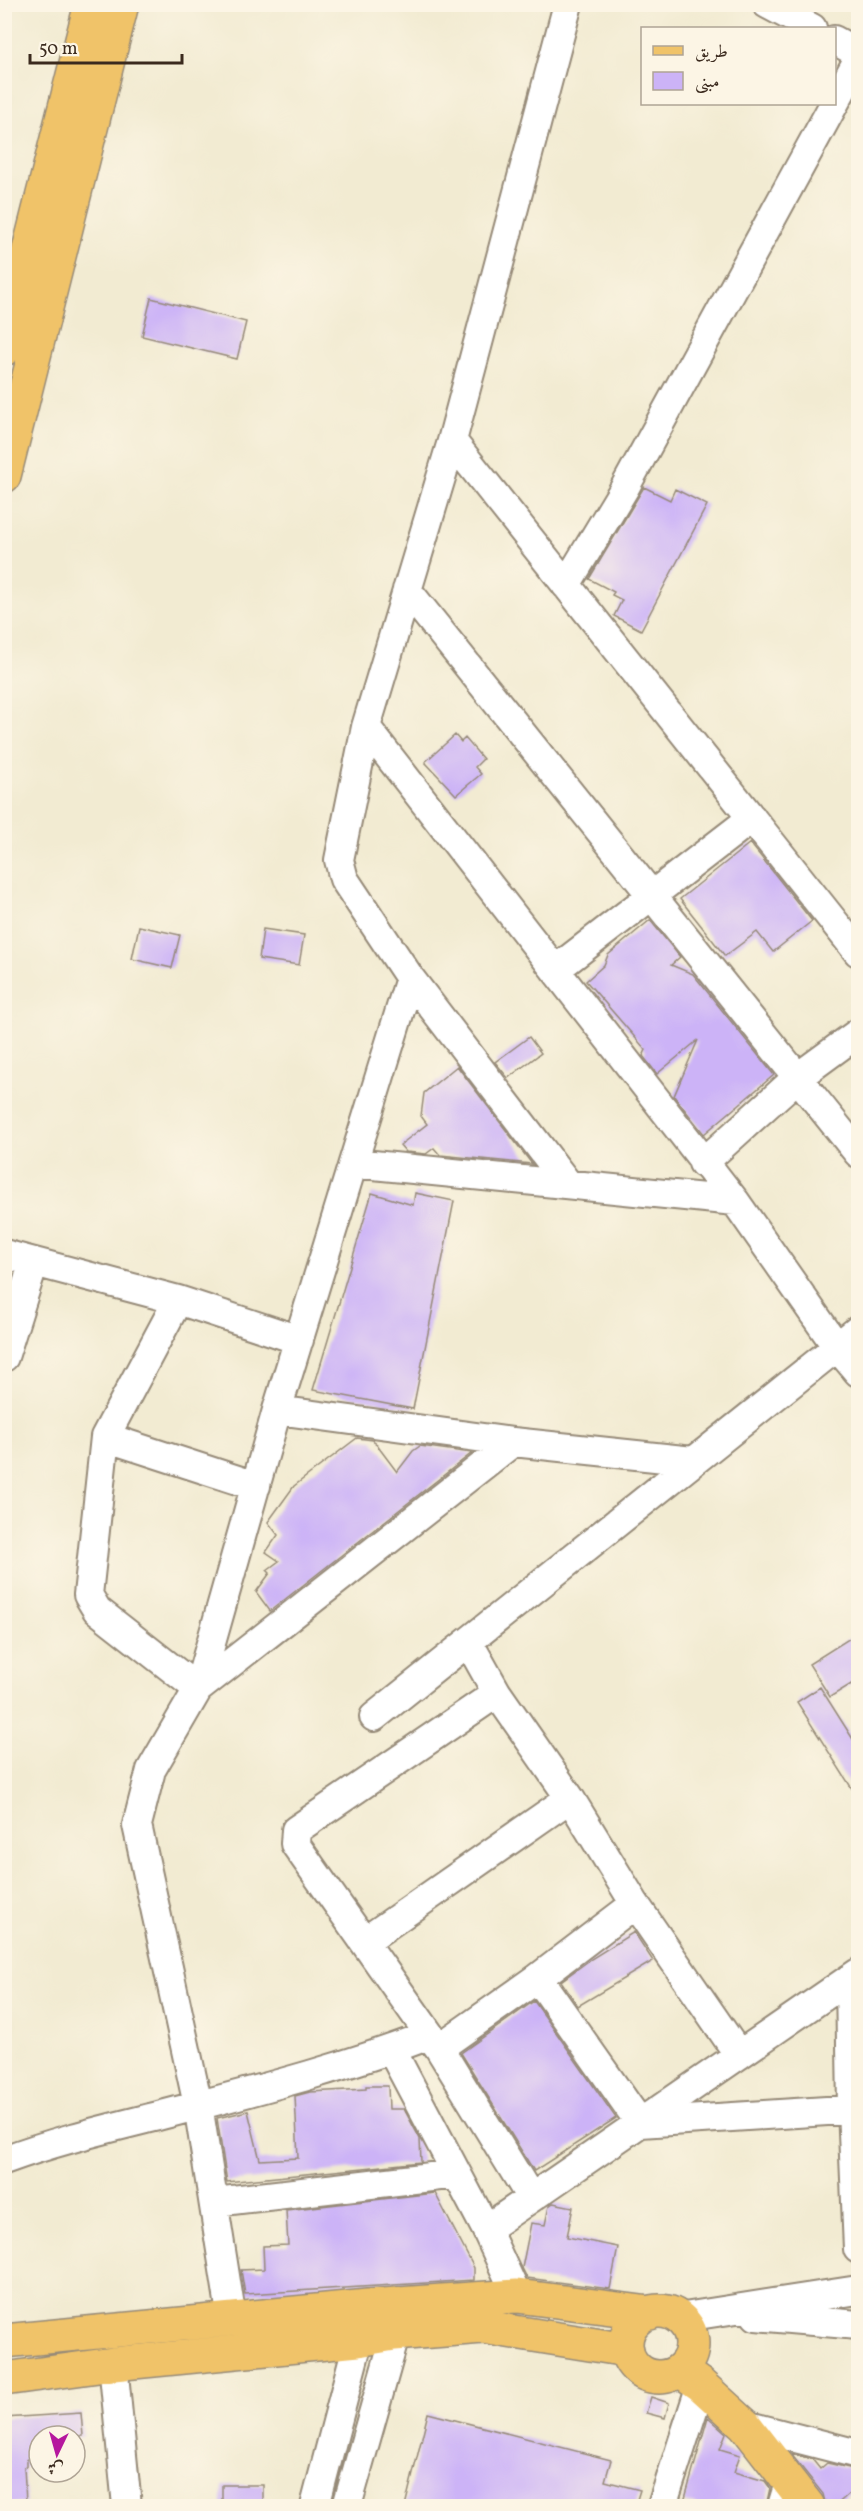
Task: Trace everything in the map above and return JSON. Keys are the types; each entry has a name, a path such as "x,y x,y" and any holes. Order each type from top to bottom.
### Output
{"main road":[{"path":"4,349 91,4"},
{"path":"4,476 122,4"},
{"path":"4,2379 113,2364 358,2340 400,2319 517,2296 678,2314"},
{"path":"4,2341 368,2306 400,2319 483,2327 627,2350"},
{"path":"678,2314 634,2323 629,2331 627,2350 630,2361 647,2375 690,2378 745,2425 793,2499"},
{"path":"678,2314 690,2334 692,2344 690,2378"}],"street":[{"path":"568,4 452,441 366,727 339,860 340,871 410,978 568,1184"},
{"path":"767,4 810,27"},
{"path":"836,41 858,53"},
{"path":"836,100 858,60"},
{"path":"566,585 624,489 833,105"},
{"path":"452,441 858,952"},
{"path":"407,590 798,1077 849,1122 858,1153"},
{"path":"366,727 702,1163 848,1339 858,1372"},
{"path":"555,970 752,818"},
{"path":"232,2320 198,2105 137,1825 151,1770 198,1689 277,1410 410,978"},
{"path":"702,1163 798,1077 858,1033"},
{"path":"353,1163 735,1201"},
{"path":"4,1254 178,1300 299,1340"},
{"path":"4,1358 34,1262"},
{"path":"178,1300 105,1437 88,1595 97,1610 198,1689"},
{"path":"374,1717 848,1339"},
{"path":"277,1410 513,1442 693,1461"},
{"path":"105,1437 256,1486"},
{"path":"198,1689 513,1442"},
{"path":"469,1643 497,1693 570,1798 635,1904 739,2055"},
{"path":"497,1693 296,1830 295,1844 434,2041 531,2198"},
{"path":"364,1941 570,1798"},
{"path":"4,2160 40,2146 198,2105 391,2049 434,2041 538,1978 635,1904"},
{"path":"486,2229 856,1977"},
{"path":"856,1977 855,2109 858,2249"},
{"path":"538,1978 640,2124"},
{"path":"391,2049 486,2229 517,2296"},
{"path":"640,2124 855,2109"},
{"path":"215,2202 457,2174"},
{"path":"678,2314 858,2290"},
{"path":"315,2506 368,2306"},
{"path":"678,2314 858,2325"},
{"path":"347,2506 400,2319"},
{"path":"113,2364 127,2506"},
{"path":"662,2506 690,2378"},
{"path":"745,2425 858,2454"}],"building":[{"path":"151,298 246,322 237,359 142,336"},
{"path":"644,487 670,500 675,489 707,505 641,630 614,616 622,600 612,595 614,592 589,579"},
{"path":"455,735 461,742 465,738 483,759 475,767 481,774 456,795 425,762"},
{"path":"750,843 812,921 773,952 757,932 725,956 680,899"},
{"path":"650,920 680,957 671,965 693,974 774,1075 704,1134 674,1096 698,1040 657,1074 643,1056 646,1050 586,981 604,965 608,955"},
{"path":"139,926 180,935 172,968 132,959"},
{"path":"263,929 304,935 299,965 259,959"},
{"path":"529,1037 541,1053 508,1078 495,1062"},
{"path":"457,1066 532,1164 440,1155 434,1148 426,1154 406,1152 400,1145 427,1124 421,1116 424,1093"},
{"path":"372,1193 413,1205 415,1193 454,1201 413,1409 313,1390"},
{"path":"357,1438 373,1440 397,1472 413,1451 420,1446 472,1453 270,1611 256,1592 270,1573 267,1570 279,1561 266,1552 278,1535 268,1522 294,1486"},
{"path":"858,1633 858,1680 830,1697 809,1664"},
{"path":"820,1687 858,1747 858,1798 797,1702"},
{"path":"634,1932 653,1961 578,2006 561,1981"},
{"path":"534,2001 616,2118 534,2171 461,2053"},
{"path":"366,2086 388,2086 389,2109 404,2109 420,2139 421,2162 227,2182 217,2118 248,2111 260,2160 298,2158 295,2096 310,2092 366,2089"},
{"path":"435,2193 474,2268 474,2280 245,2294 241,2270 264,2269 263,2246 288,2245 286,2210"},
{"path":"553,2203 573,2207 567,2237 618,2247 610,2289 527,2278 522,2268 531,2223 545,2225 549,2206"},
{"path":"651,2397 669,2403 665,2418 646,2413"},
{"path":"81,2413 82,2424 27,2424 27,2466 24,2467 26,2502 4,2504 4,2418"},
{"path":"428,2413 611,2460 605,2481 640,2490 635,2506 405,2506"},
{"path":"708,2417 726,2433 720,2449 740,2455 734,2472 765,2481 770,2488 766,2506 697,2506 684,2502"},
{"path":"791,2454 812,2459 820,2469 827,2463 858,2470 858,2486 835,2506 826,2506 823,2494"},
{"path":"222,2485 263,2485 263,2506 222,2506"}]}
